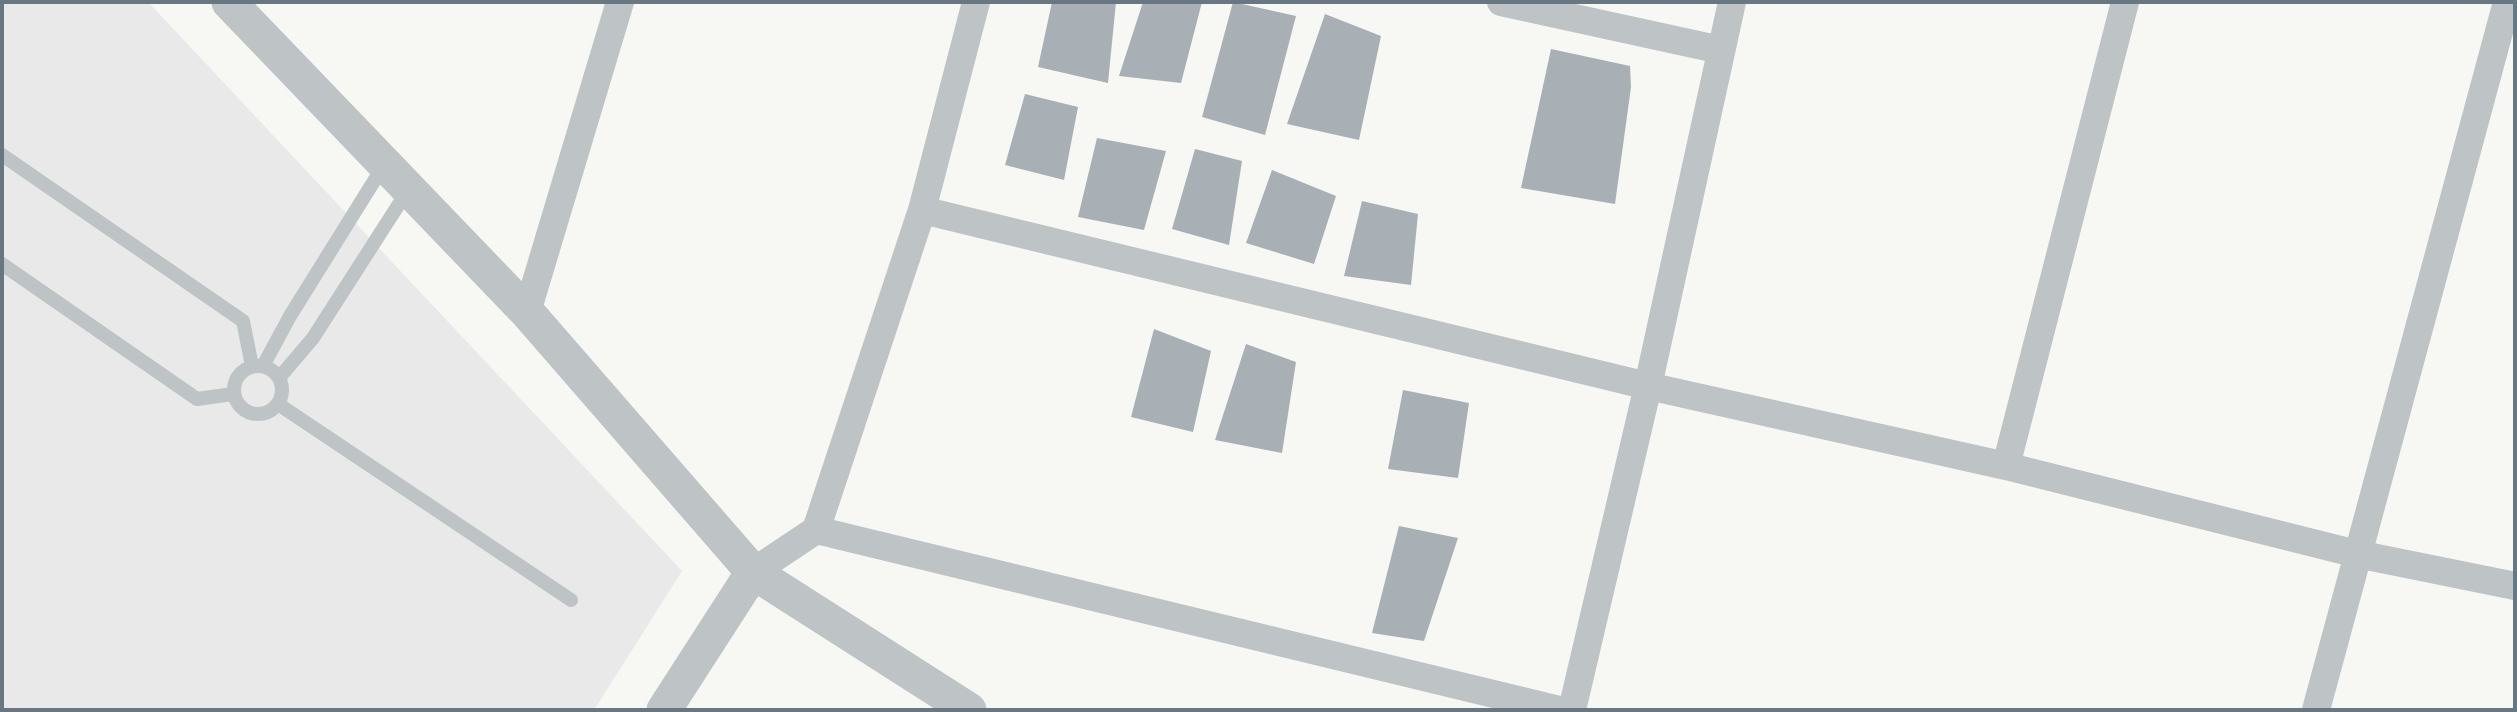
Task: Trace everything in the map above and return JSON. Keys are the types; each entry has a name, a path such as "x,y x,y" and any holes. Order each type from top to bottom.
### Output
{"street":[{"path":"229,2 527,312 753,572 968,710"},
{"path":"527,312 620,2"},
{"path":"664,710 753,572 816,530 922,210 976,2"},
{"path":"1501,2 1721,50"},
{"path":"1572,710 1648,386 1732,2"},
{"path":"2006,466 2125,2"},
{"path":"2316,710 2507,2"},
{"path":"922,210 1648,386 2006,466 2357,554 2515,586"},
{"path":"816,530 1560,710"}],"lane":[{"path":"2,155 243,321 257,366 279,379 282,387 278,404 269,412 258,415 247,412 238,404 233,394 235,382 241,372 257,366 385,164"},
{"path":"279,379 313,338 409,189"},
{"path":"2,264 197,399 233,394"},
{"path":"278,404 571,600"}],"shaded area":[{"path":"2,2 148,2 682,571 594,710 2,710"}],"building":[{"path":"1052,2 1116,2 1108,83 1038,67"},
{"path":"1143,2 1202,2 1181,83 1119,76"},
{"path":"1233,2 1296,16 1265,135 1202,117"},
{"path":"1325,14 1381,36 1359,140 1287,124"},
{"path":"1551,49 1630,66 1631,87 1615,204 1521,188"},
{"path":"1025,94 1078,107 1064,180 1005,165"},
{"path":"1097,138 1166,151 1144,230 1078,217"},
{"path":"1195,149 1242,161 1229,245 1172,229"},
{"path":"1272,170 1336,196 1314,264 1246,243"},
{"path":"1362,201 1418,214 1411,285 1344,276"},
{"path":"1154,329 1211,351 1193,432 1131,417"},
{"path":"1246,344 1296,362 1282,453 1215,440"},
{"path":"1403,390 1469,403 1458,478 1388,469"},
{"path":"1399,526 1458,538 1424,641 1372,633"}]}
